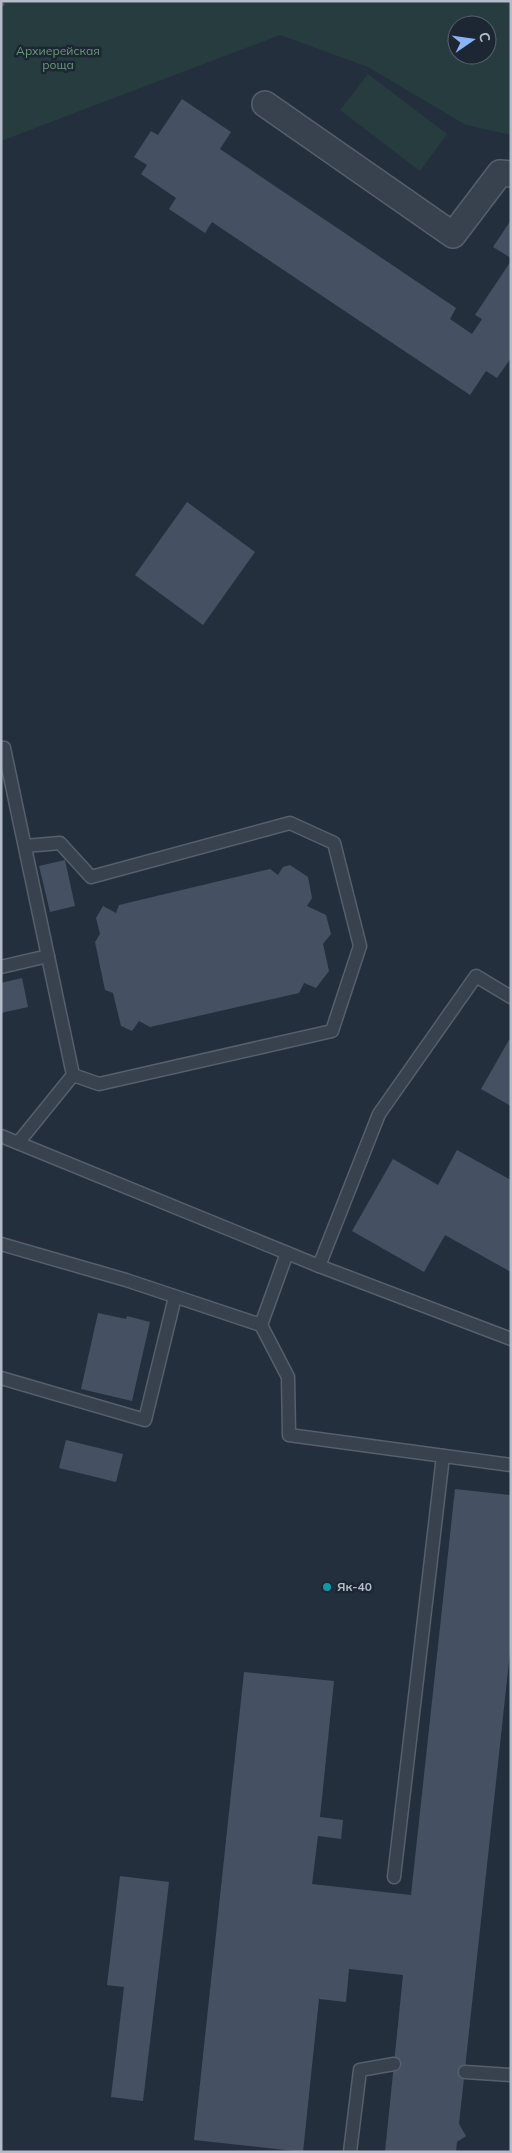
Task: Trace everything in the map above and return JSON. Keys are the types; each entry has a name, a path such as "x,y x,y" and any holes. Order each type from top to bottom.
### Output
{"street":[{"path":"265,104 453,235 500,173 511,174"}],"lane":[{"path":"1,748 4,748 73,1075"},
{"path":"25,846 60,843 91,877 290,822 334,843 360,946 332,1031 99,1084 73,1075"},
{"path":"1,967 48,956"},
{"path":"319,1266 380,1114 476,976 511,997"},
{"path":"18,1143 73,1075"},
{"path":"1,1136 319,1266 511,1339"},
{"path":"1,1244 126,1280 261,1325 288,1377 289,1435 511,1465"},
{"path":"261,1325 287,1253"},
{"path":"1,1378 145,1420 175,1297"},
{"path":"394,1877 444,1456"},
{"path":"350,2152 360,2070 394,2064"},
{"path":"465,2072 511,2075"}],"path":[{"path":"1,6 7,1"}],"green space":[{"name":"Архиерейская роща","path":"1,1 511,1 511,135 466,125 368,67 280,35 1,141"},
{"path":"368,74 447,134 420,171 340,110"}],"building":[{"path":"182,99 231,132 220,149 456,308 450,319 472,334 482,319 475,315 511,261 511,358 497,378 486,371 470,395 212,222 205,233 169,209 176,198 141,174 147,165 134,157 151,131 158,135"},
{"path":"511,220 511,258 493,247"},
{"path":"187,502 255,552 203,625 135,575"},
{"path":"65,860 75,906 50,912 39,866"},
{"path":"290,865 308,877 312,898 307,906 326,915 331,934 323,944 329,971 316,988 304,983 299,993 150,1027 139,1021 132,1031 121,1026 113,993 105,990 95,942 100,934 96,918 103,906 116,913 119,905 270,869 278,875 283,867"},
{"path":"22,978 28,1007 1,1013 1,983"},
{"path":"509,1040 511,1041 511,1106 481,1089"},
{"path":"457,1150 511,1180 511,1272 445,1235 424,1272 352,1231 393,1159 438,1185"},
{"path":"98,1313 126,1319 127,1316 150,1322 132,1401 81,1389"},
{"path":"66,1440 123,1454 116,1482 59,1468"},
{"path":"455,1489 511,1495 511,1643 459,2124 466,2136 457,2142 456,2152 385,2152 403,1975 349,1969 346,2002 319,1999 303,2152 194,2140 244,1672 334,1681 320,1817 343,1820 341,1839 318,1836 312,1884 411,1895"},
{"path":"120,1876 169,1882 143,2101 111,2097 124,1987 107,1985"}],"place":[{"name":"Як-40","path":"327,1587"}]}
